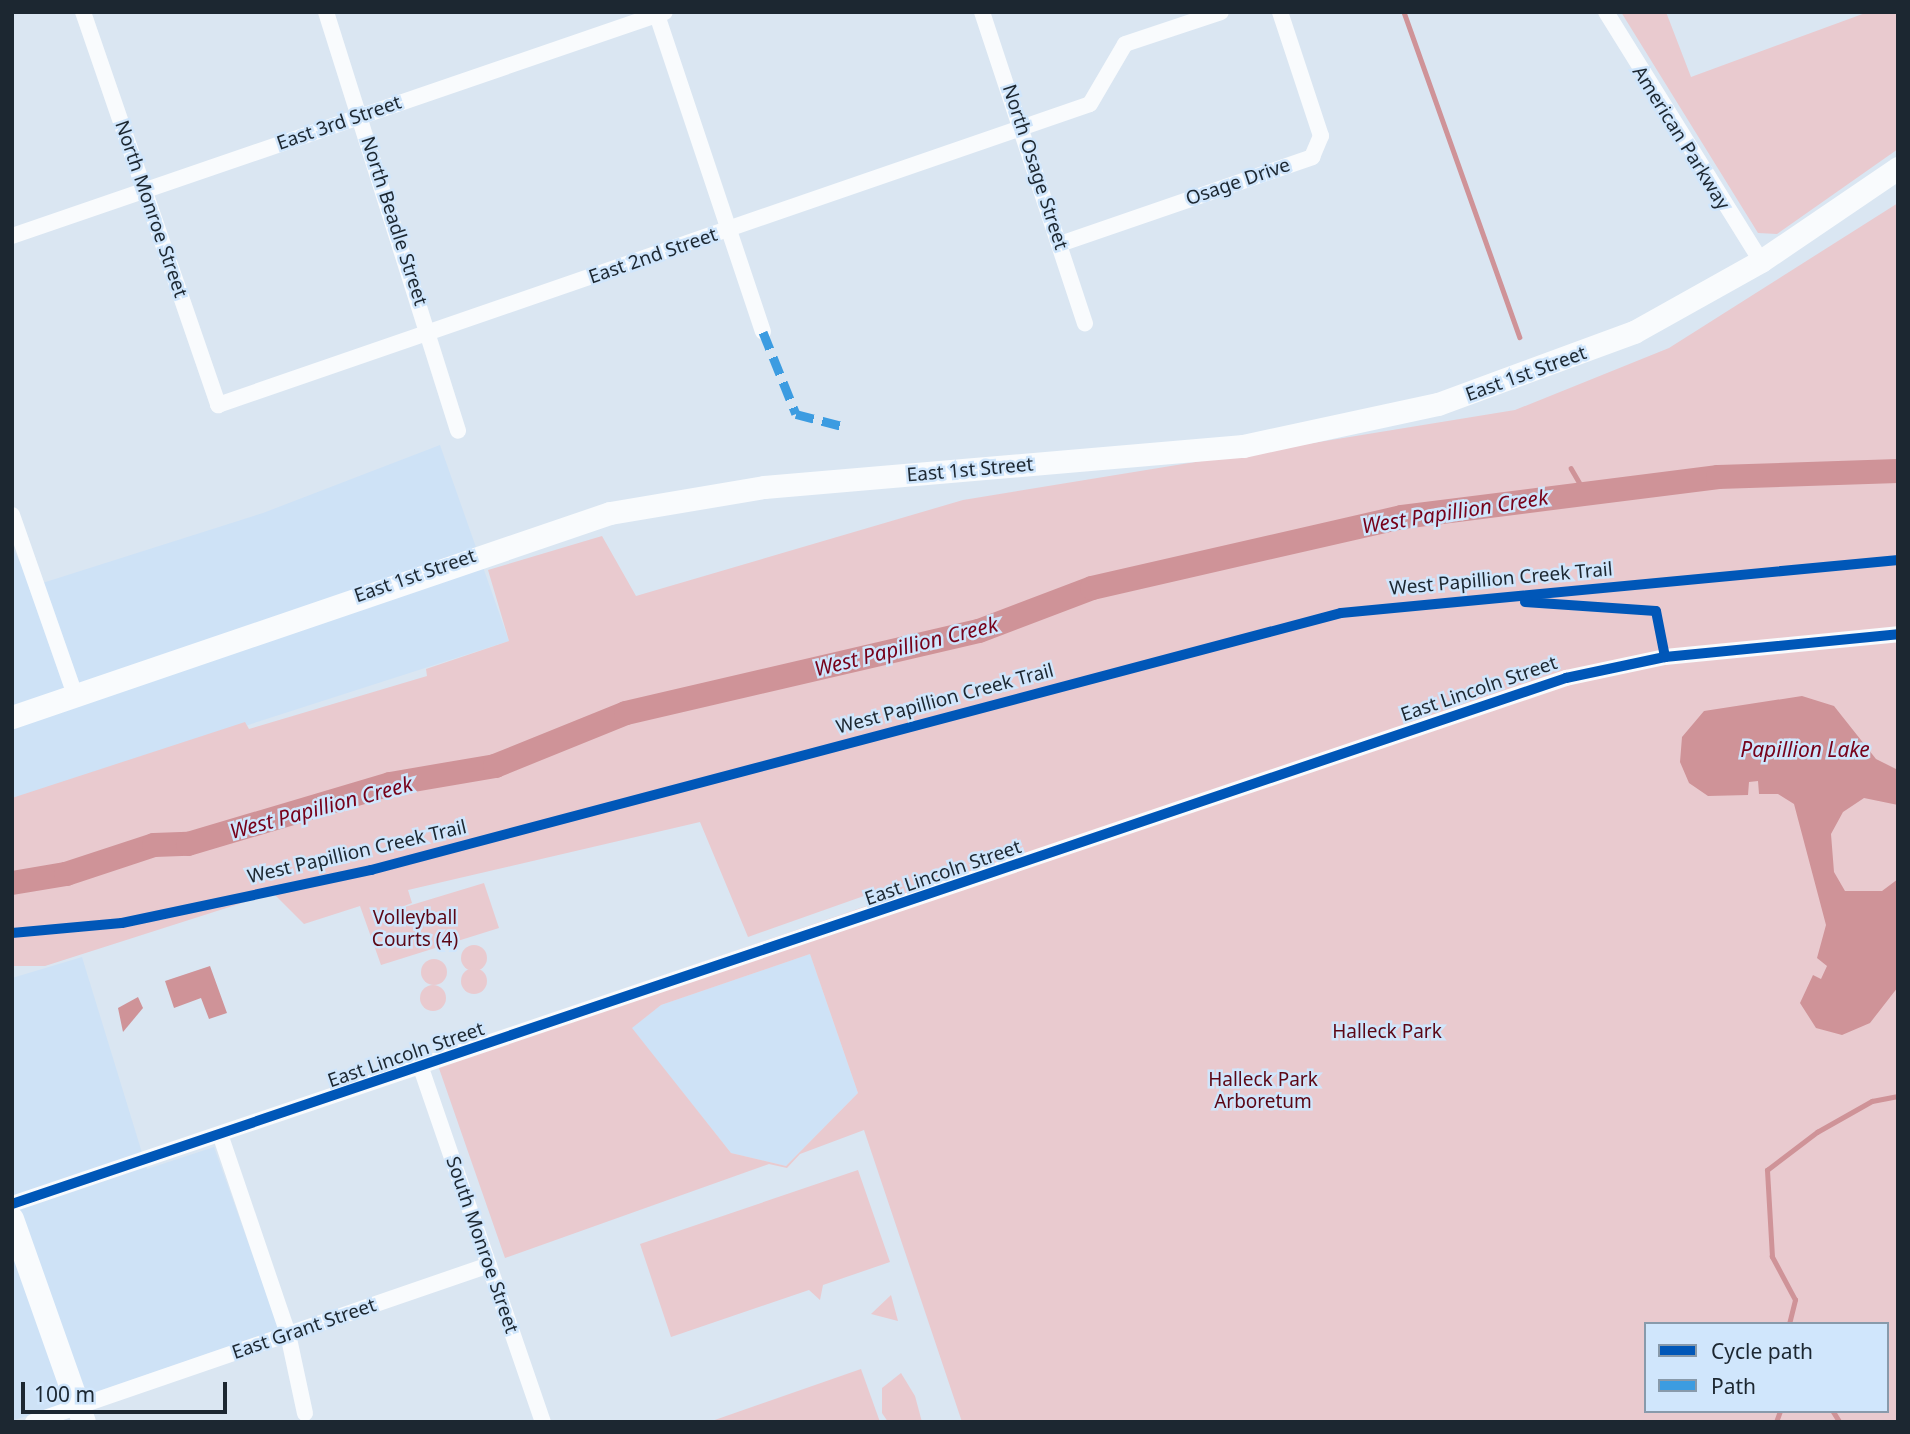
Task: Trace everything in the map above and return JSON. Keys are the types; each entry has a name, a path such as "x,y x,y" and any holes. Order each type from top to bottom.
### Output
{"main road":[{"name":"East 1st Street","path":"12,716 610,513 764,487 1243,446 1382,420 1595,349 1761,261 1898,168"},
{"path":"12,1219 81,1414"}],"street":[{"name":"North Monroe Street","path":"83,12 218,405"},
{"name":"North Beadle Street","path":"326,12 431,331 458,431"},
{"name":"North Osage Street","path":"982,12 1085,323"},
{"name":"East 2nd Street","path":"218,405 1022,130 1087,105 1125,44 1221,12"},
{"name":"Osage Drive","path":"1060,244 1312,157 1321,136 1280,12"},
{"name":"American Parkway","path":"1606,12 1761,261"},
{"name":"East 3rd Street","path":"12,236 660,13"},
{"path":"660,13 763,332"},
{"path":"12,515 15,535 29,564 75,695"},
{"path":"12,558 29,564"},
{"name":"East Lincoln Street","path":"12,1204 221,1137 1566,678 1665,657 1898,634"},
{"name":"South Monroe Street","path":"421,1068 543,1422"},
{"path":"221,1137 288,1334 305,1413"},
{"name":"East Grant Street","path":"33,1422 81,1414 288,1334 489,1265"}],"shaded area":[{"path":"440,445 509,641 12,801 12,547 33,586 263,513"},
{"path":"810,954 858,1093 786,1166 731,1153 631,1028 661,1005"},
{"path":"82,957 147,1169 214,1147 279,1329 12,1421 12,978"}],"green space":[{"path":"1621,12 1666,12 1691,77 1868,12 1898,12 1898,149 1777,234 1758,233"},
{"name":"Halleck Park","path":"1898,203 1898,1422 962,1422 864,1130 800,1154 787,1168 769,1164 505,1258 434,1054 881,901 878,891 748,937 700,822 408,890 412,903 385,913 484,883 499,928 381,965 360,906 304,924 273,893 45,966 12,966 12,798 245,722 249,729 427,676 426,669 509,641 488,570 602,536 636,596 963,500 1515,410 1669,348","holes":["810,954 858,1093 786,1166 731,1153 632,1028 661,1005"]},
{"path":"474,945 483,949 487,958 483,967 474,971 465,967 461,958 465,949"},
{"path":"434,959 443,963 447,972 443,981 434,985 425,981 421,972 425,963"},
{"path":"474,968 483,972 487,981 483,990 474,994 465,990 461,981 465,972"},
{"path":"433,985 442,989 446,998 442,1007 433,1011 424,1007 420,998 424,989"},
{"path":"858,1170 890,1262 823,1285 820,1300 809,1290 671,1337 640,1244"},
{"path":"891,1295 898,1321 871,1314"},
{"path":"861,1369 880,1422 709,1422"},
{"path":"901,1373 915,1396 922,1422 888,1422 882,1413 882,1388"}],"water":[{"name":"Papillion Lake","path":"1802,696 1834,706 1876,759 1898,770 1898,805 1864,798 1843,812 1831,834 1834,872 1845,891 1882,891 1898,879 1898,987 1870,1023 1842,1035 1816,1028 1800,1003 1813,975 1821,979 1827,966 1817,958 1826,925 1794,804 1778,794 1759,794 1758,781 1749,782 1748,795 1708,796 1689,783 1680,762 1682,737 1704,711"},
{"path":"210,966 227,1013 209,1019 201,998 174,1008 165,981"},
{"path":"138,997 143,1008 123,1032 118,1008"}],"waterway":[{"path":"1404,12 1520,337"},
{"path":"1571,468 1585,492"},
{"name":"West Papillion Creek","path":"12,883 66,874 154,845 188,844 390,784 495,766 626,713 979,631 1092,588 1402,517 1718,477 1898,471"},
{"path":"1790,1322 1795,1300 1772,1257 1767,1170 1817,1132 1872,1101 1898,1096"},
{"path":"1776,1422 1779,1413"},
{"path":"1834,1413 1840,1422"}],"marked path":[{"path":"763,332 796,414 842,426"}],"cycle path":[{"name":"West Papillion Creek Trail","path":"12,933 122,923 371,870 1341,613 1898,560"},
{"name":"West Papillion Creek Trail","path":"1525,602 1656,611 1665,657"},
{"path":"12,1204 1566,678 1665,657 1898,634"}],"park label":[{"name":"Volleyball Courts (4)","path":"415,929"},
{"name":"Halleck Park Arboretum","path":"1263,1091"}]}
